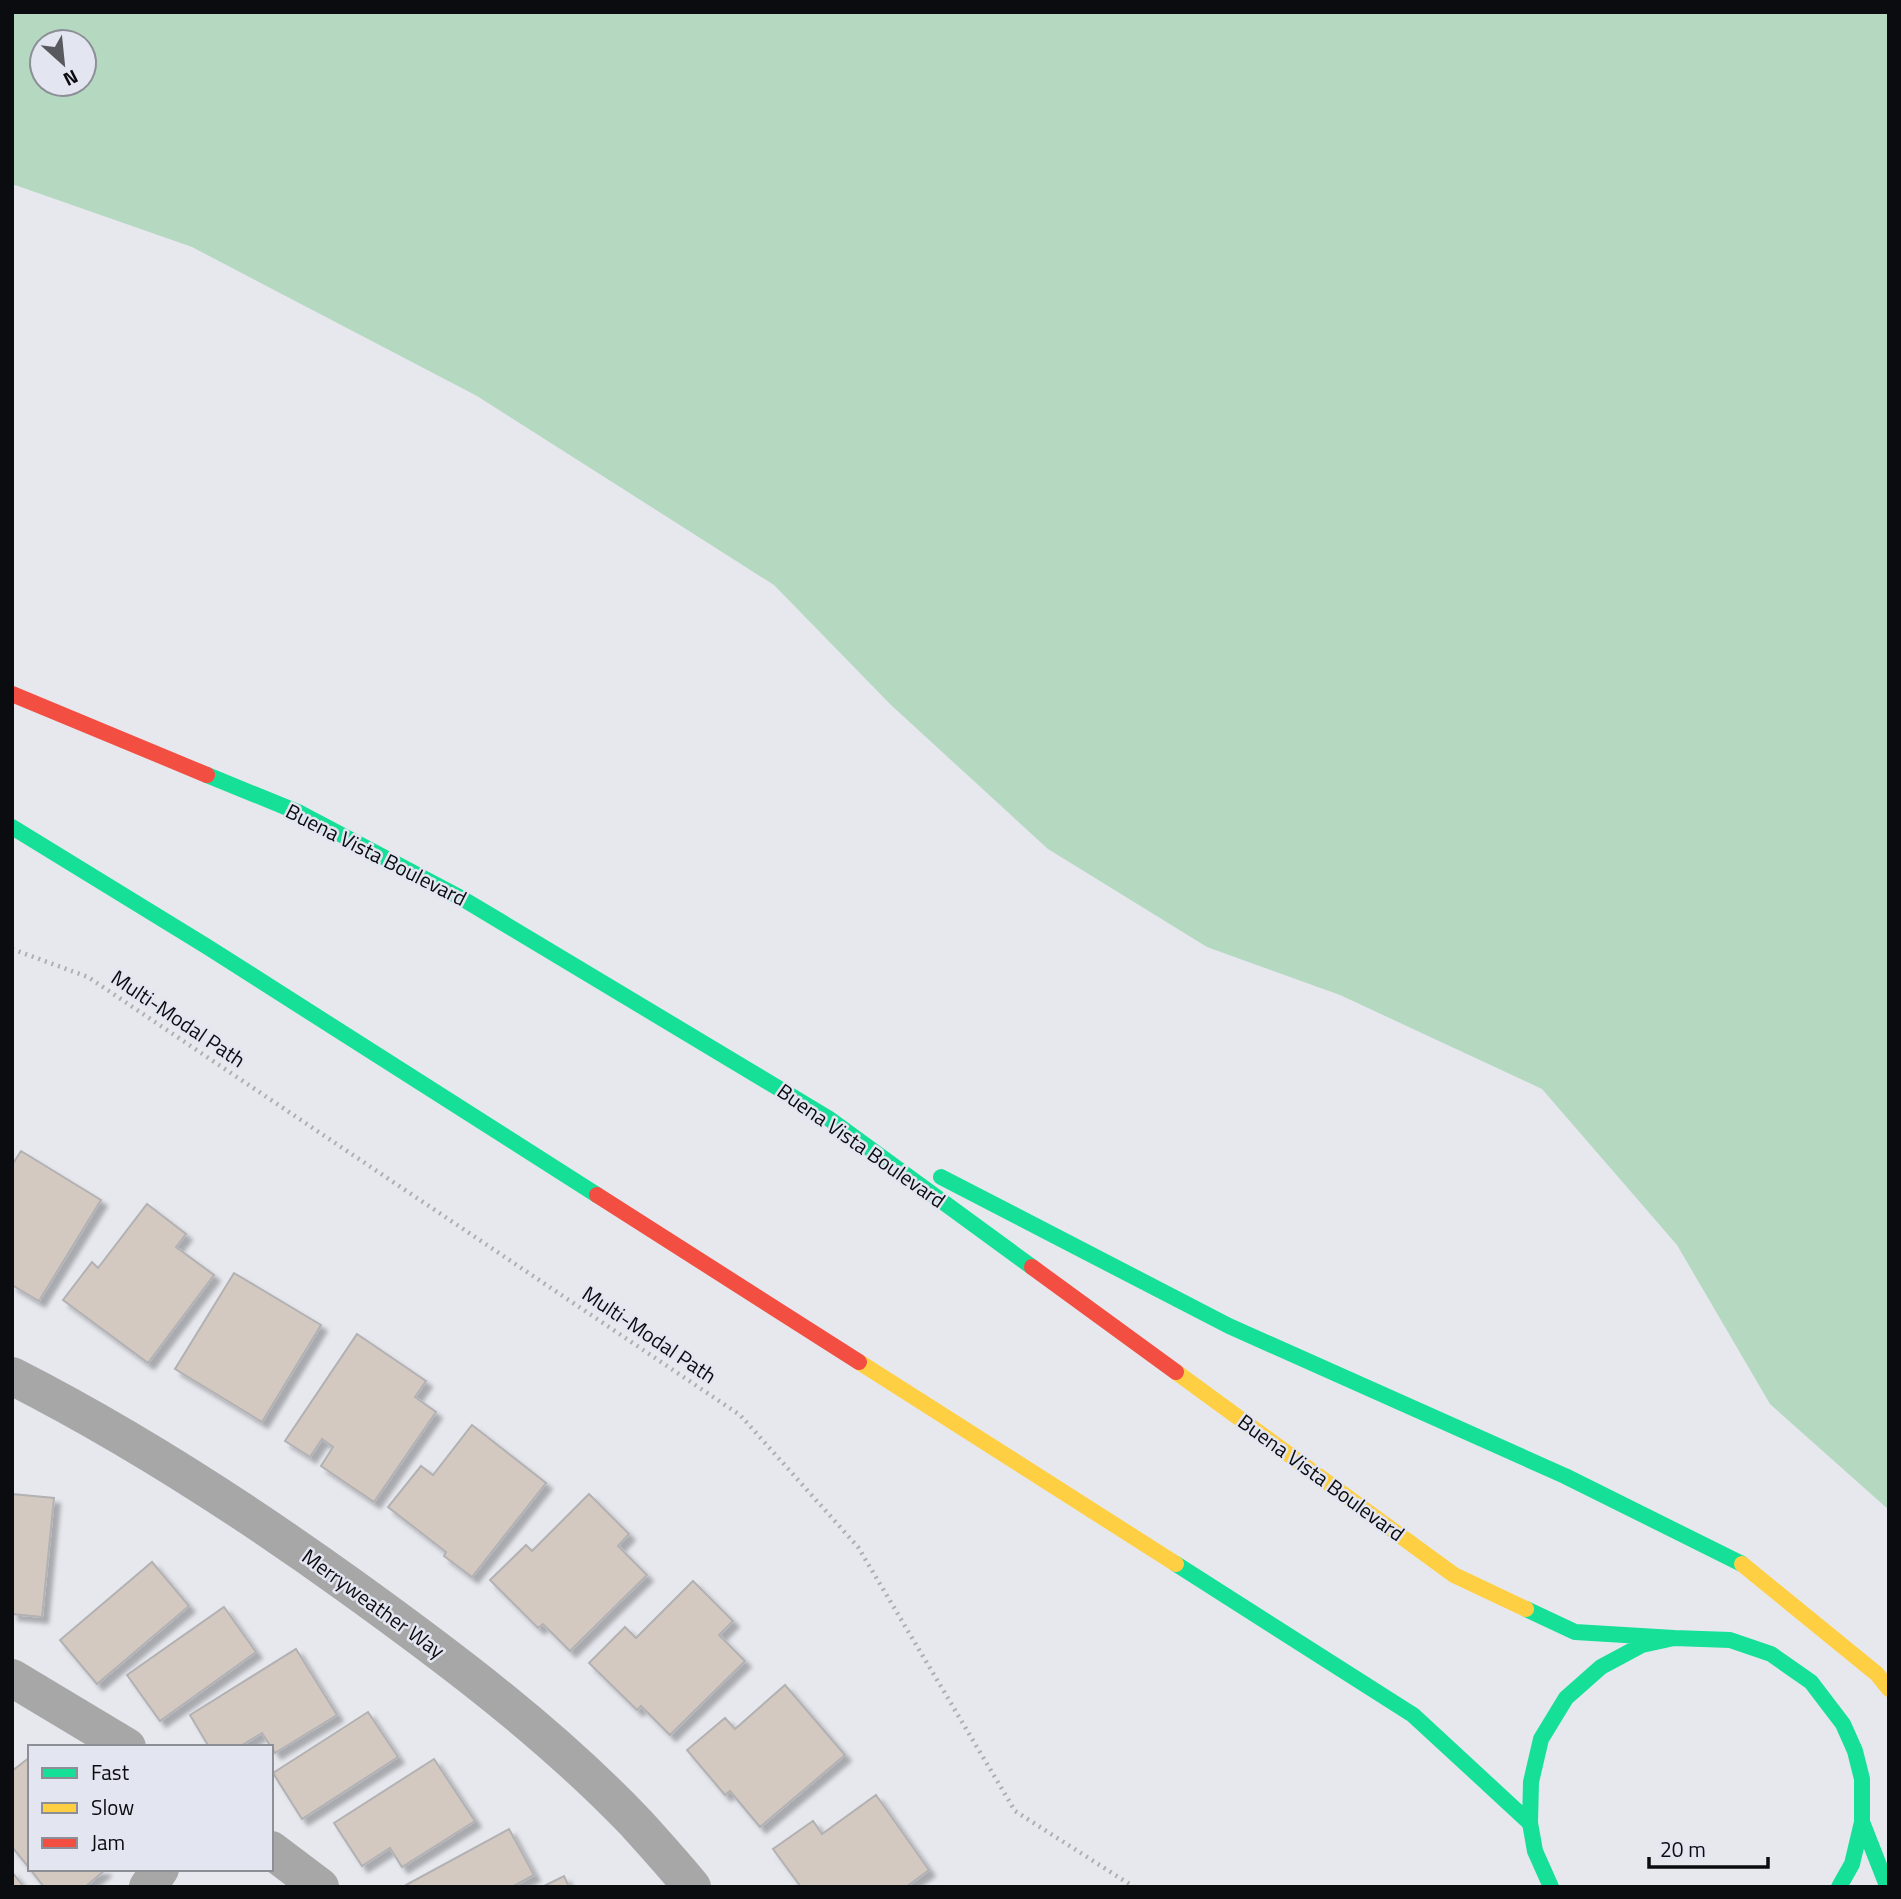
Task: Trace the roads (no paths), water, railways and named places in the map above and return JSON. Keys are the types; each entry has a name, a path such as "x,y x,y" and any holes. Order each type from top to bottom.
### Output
{"main road":[{"name":"Buena Vista Boulevard","path":"12,694 300,813 463,899 828,1118 1454,1575 1575,1632 1674,1638"},
{"path":"12,827 206,946 1413,1715 1530,1823"},
{"path":"828,1118 1229,1326 1565,1476 1745,1566 1877,1674 1889,1689"},
{"path":"1549,1885 1535,1851 1530,1823 1531,1782 1541,1739 1566,1699 1601,1667 1642,1645 1674,1638 1730,1640 1771,1654 1811,1682 1843,1724 1855,1751 1862,1779 1862,1822 1852,1864 1839,1887"},
{"path":"1862,1822 1889,1886"}],"street":[{"name":"Merryweather Way","path":"12,1376 185,1474 302,1551 424,1638 580,1769 635,1823 692,1887"},
{"path":"12,1678 124,1745"},
{"path":"273,1852 320,1887"},
{"path":"148,1887 159,1871"}]}
